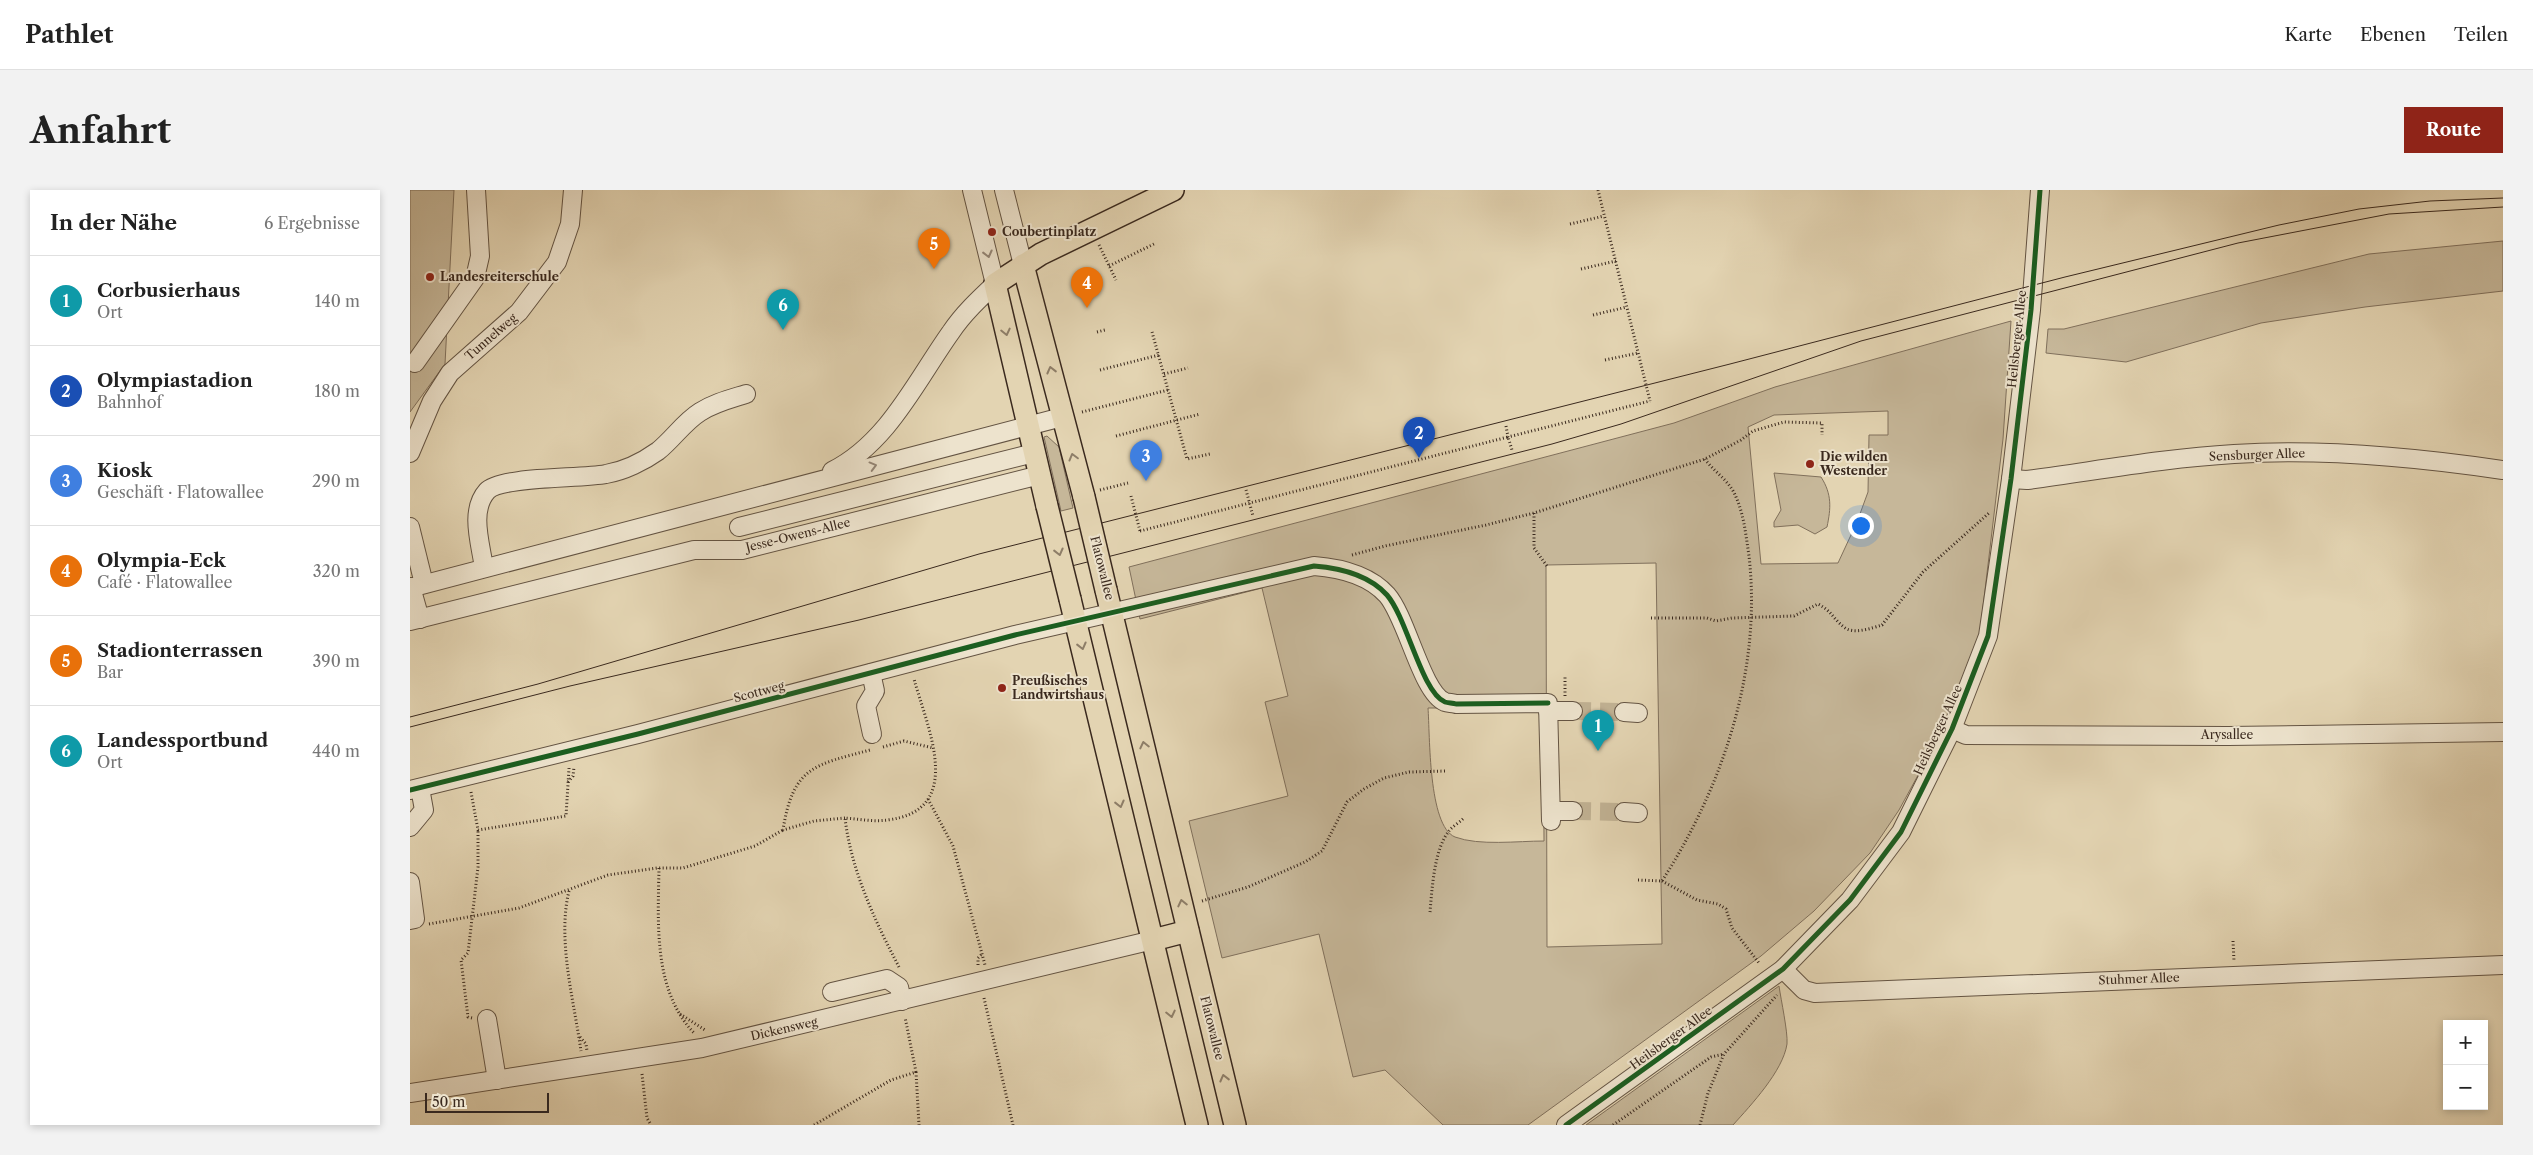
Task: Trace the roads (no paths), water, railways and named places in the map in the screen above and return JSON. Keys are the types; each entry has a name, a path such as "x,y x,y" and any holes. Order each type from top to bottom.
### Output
{"main road":[{"path":"1173,190 1023,264 995,284 1034,453 1197,1125"},
{"name":"Flatowallee","path":"1023,264 1072,415 1092,493 1106,590 1235,1125"},
{"path":"1153,940 1188,931"}],"street":[{"path":"414,363 475,278 480,256 476,190"},
{"name":"Tunnelweg","path":"410,453 432,401 450,373 520,312 557,262 570,224 573,190"},
{"path":"809,483 852,459 879,434 898,411 952,330 995,284 972,190"},
{"path":"1004,190 1023,264"},
{"name":"Heilsberger Allee","path":"1566,1125 1784,969 1850,900 1901,832 1952,729 1988,636 2011,479 2031,310 2040,190"},
{"path":"484,568 476,517 484,495 489,489 511,481 608,474 626,468 658,451 699,412 719,402 746,394"},
{"path":"415,586 1072,415"},
{"path":"739,527 1034,453"},
{"name":"Sensburger Allee","path":"2011,479 2027,480 2170,460 2262,453 2354,455 2433,460 2503,470"},
{"name":"Jesse-Owens-Allee","path":"415,620 694,550 742,550 1040,475"},
{"path":"734,502 742,550"},
{"path":"410,527 415,586 415,620"},
{"name":"Scottweg","path":"415,789 648,732 1076,620 1112,611 1154,604 1298,568 1336,568 1370,581 1387,595 1404,622 1427,682 1444,702 1548,707"},
{"path":"871,673 875,691 866,706 872,734"},
{"path":"1573,711 1548,707 1551,816 1573,811"},
{"name":"Arysallee","path":"1952,729 1966,735 2228,736 2503,732"},
{"path":"410,827 424,810 415,789"},
{"path":"410,882 415,919 410,920"},
{"name":"Dickensweg","path":"410,1093 702,1048 903,1009 1153,940"},
{"name":"Stuhmer Allee","path":"1784,969 1804,990 1815,993 2503,965"},
{"path":"832,992 887,979 898,987 903,1009"},
{"path":"483,1020 497,1080"}],"tunnel":[{"path":"1573,711 1624,712"},
{"path":"1573,811 1624,812"}],"tram line":[{"path":"410,717 538,684 979,554 1730,364 2065,277 2279,225 2359,209 2430,201 2503,198"},
{"path":"410,727 570,686 859,620 1552,444 1621,424 1861,341 2238,243 2389,214 2503,207"}],"place":[{"name":"Coubertinplatz","path":"992,232"},
{"name":"Stadionterrassen","path":"934,269"},
{"name":"Landesreiterschule","path":"430,277"},
{"name":"Olympia-Eck","path":"1087,308"},
{"name":"Landessportbund","path":"783,330"},
{"name":"Olympiastadion","path":"1419,458"},
{"name":"Die wilden Westender","path":"1810,464"},
{"name":"Kiosk","path":"1146,481"},
{"name":"Preußisches Landwirtshaus","path":"1002,688"},
{"name":"Corbusierhaus","path":"1598,751"}]}
